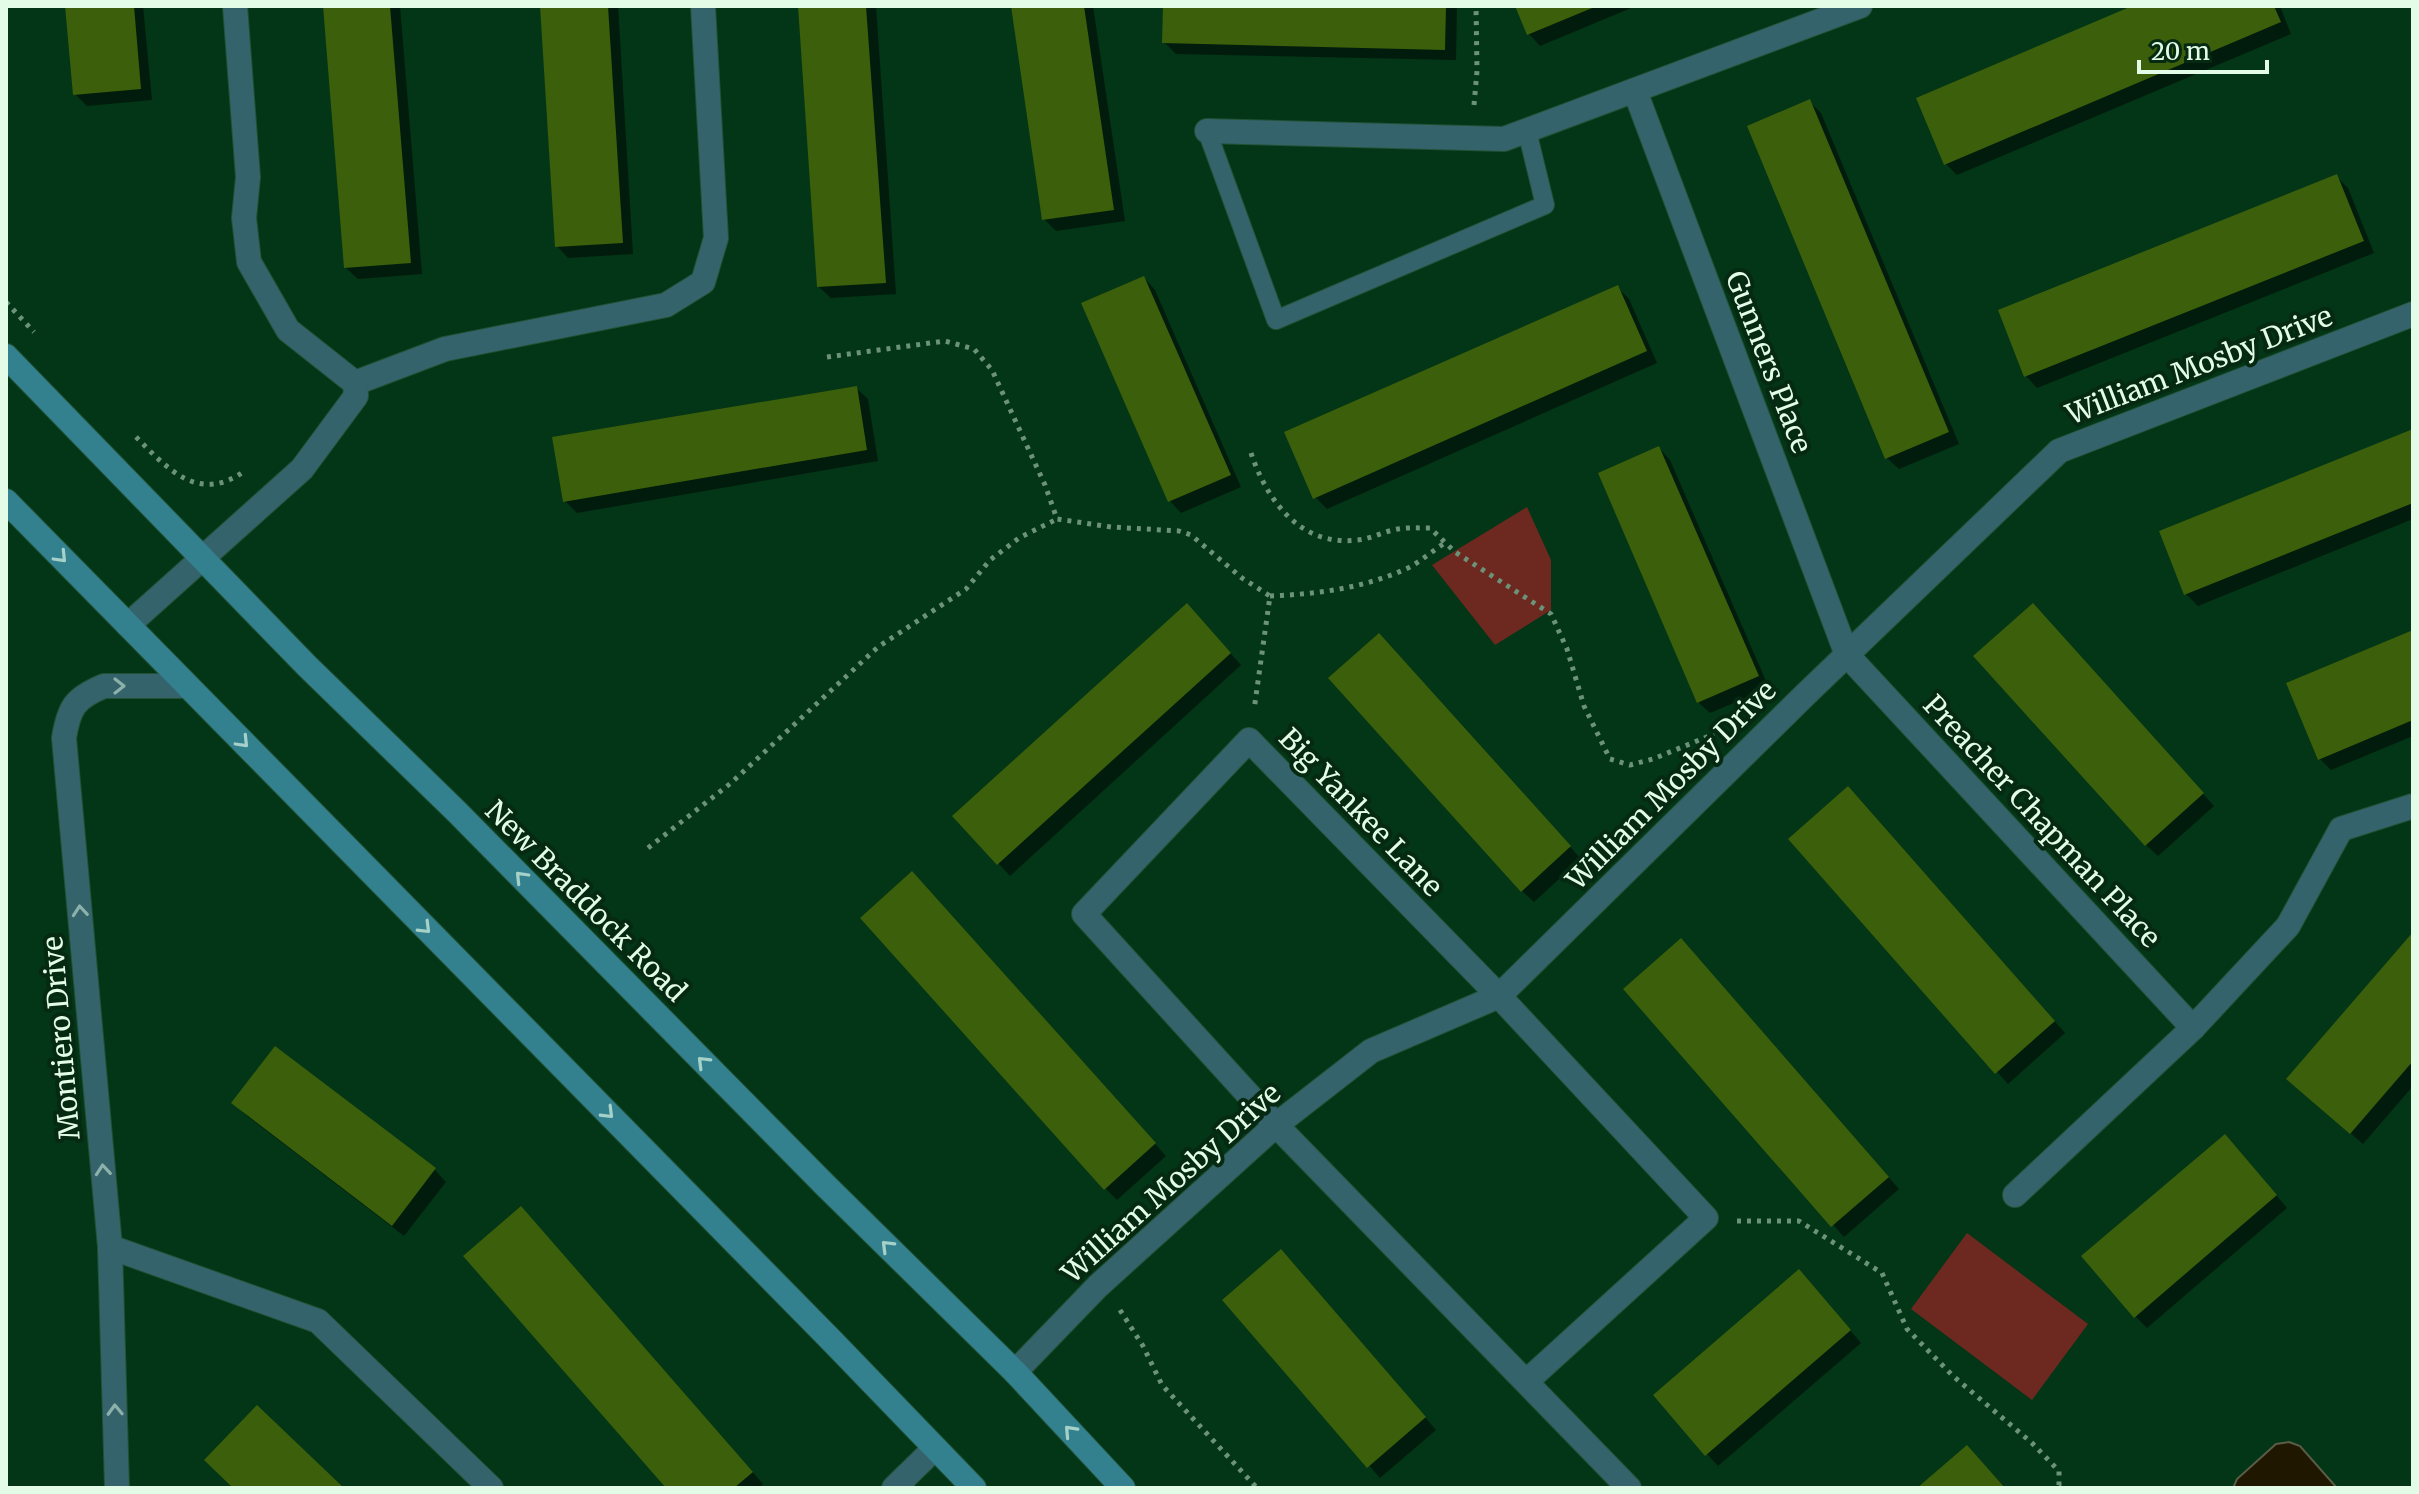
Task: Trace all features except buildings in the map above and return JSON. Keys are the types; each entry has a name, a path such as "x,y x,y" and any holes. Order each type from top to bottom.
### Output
{"main road":[{"name":"New Braddock Road","path":"6,356 814,1174 1015,1372 1123,1488"},
{"path":"6,501 974,1488"}],"street":[{"path":"128,625 302,469 356,396 355,383 288,330 249,262 244,218 248,177 235,6"},
{"path":"355,383 445,349 666,305 703,282 716,238 703,6"},
{"path":"1207,131 1504,139 1860,6"},
{"name":"Gunners Place","path":"1635,91 1847,655"},
{"name":"William Mosby Drive","path":"1015,1372 1098,1286 1276,1125 1371,1051 1499,996 2059,451 2413,314"},
{"name":"Preacher Chapman Place","path":"1847,655 2193,1028"},
{"name":"Montiero Drive","path":"117,1488 110,1247 64,738 68,711 96,689 104,686 187,686"},
{"name":"Big Yankee Lane","path":"1629,1488 1276,1125 1084,914 1249,740 1499,996 1706,1218 1702,1221"},
{"path":"2015,1195 2193,1028 2288,926 2341,829 2413,806"},
{"path":"1527,1381 1702,1221"},
{"path":"110,1247 318,1321 491,1488"},
{"path":"894,1488 935,1448"}],"lane":[{"path":"1207,131 1276,320 1545,205 1527,131"}],"path":[{"path":"1472,138 1477,71 1476,6"},
{"path":"6,302 39,337"},
{"path":"827,357 945,341 974,349 992,370 1045,485 1057,519"},
{"path":"127,428 172,473 196,484 219,483 251,466"},
{"path":"1251,453 1260,479 1272,498 1292,521 1312,535 1332,541 1355,541 1393,530 1430,528 1455,552 1551,614 1557,621 1584,706 1610,759 1630,765 1653,759 1712,736 1723,727"},
{"path":"648,848 731,783 878,647 966,589 990,560 1019,538 1057,519 1111,527 1179,531 1191,535 1242,578 1270,596 1317,594 1370,582 1412,566 1446,542"},
{"path":"1249,740 1270,596"},
{"path":"1702,1221 1799,1221 1882,1273 1907,1329 1953,1376 2032,1443 2059,1471 2057,1488"},
{"path":"1114,1301 1143,1346 1162,1385 1257,1488"}],"shaded area":[{"path":"1527,507 1551,560 1551,610 1495,645 1432,565"},
{"path":"1967,1233 2088,1324 2032,1400 1911,1309"},
{"path":"2289,1442 2300,1446 2337,1488 2233,1488 2237,1479 2276,1444"}]}
